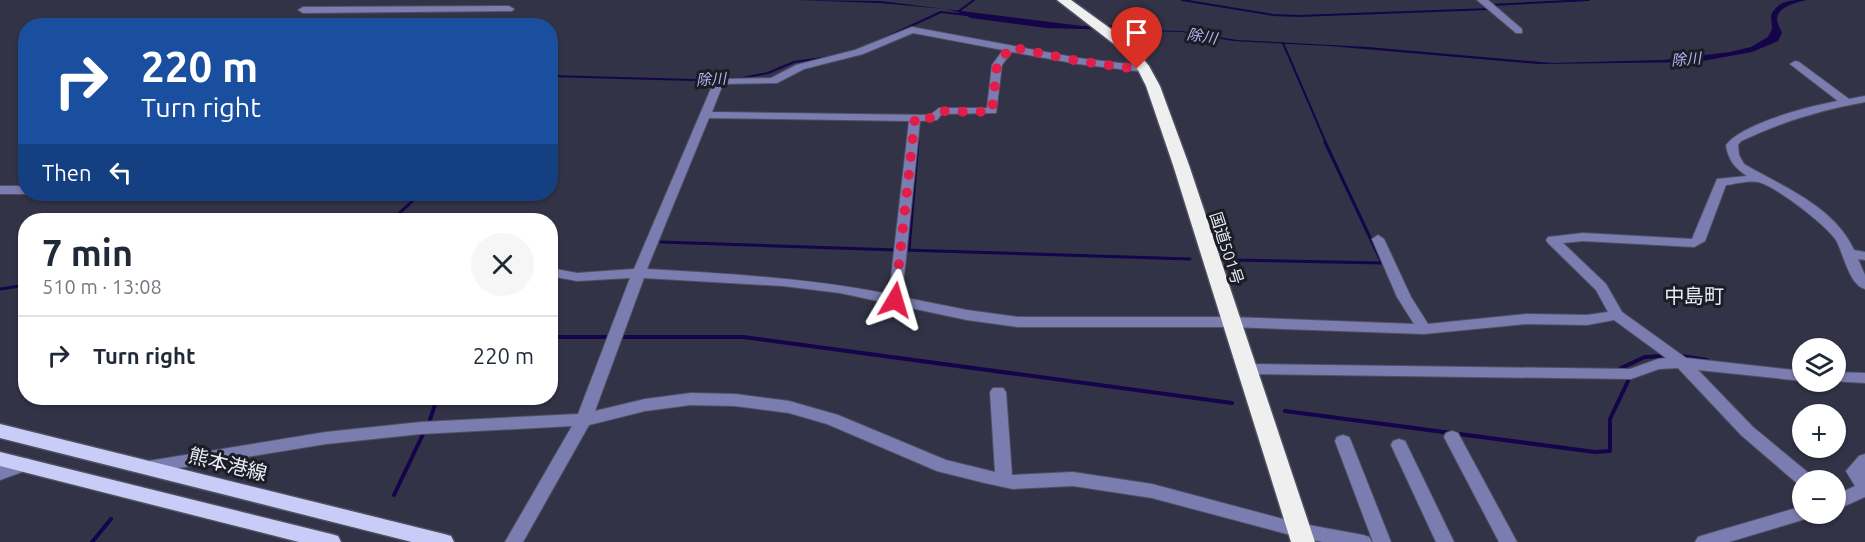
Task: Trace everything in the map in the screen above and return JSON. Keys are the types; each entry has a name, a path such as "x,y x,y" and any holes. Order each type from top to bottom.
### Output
{"highway":[{"name":"国道501号","path":"1063,0 1102,28 1144,69 1161,104 1301,536"}],"main road":[{"name":"熊本港線","path":"0,431 148,466 444,542"},
{"path":"0,459 332,542"}],"street":[{"path":"1482,0 1519,31"},
{"path":"303,10 509,9"},
{"path":"514,542 584,420 639,273 719,81 773,81 800,68 859,52 912,30 1078,61 1144,69"},
{"path":"705,115 933,118 939,111 992,111 997,65 1011,47"},
{"path":"1795,64 1847,102"},
{"path":"1865,99 1784,117 1737,139 1732,145 1733,155 1740,166 1816,213 1842,240 1858,277 1865,285"},
{"path":"895,300 915,118"},
{"path":"1759,178 1721,182 1698,241 1689,244 1592,237 1552,240 1601,287 1617,315 1682,363 1747,431 1793,470"},
{"path":"0,190 18,190"},
{"path":"1378,239 1404,297 1424,329"},
{"path":"1847,254 1865,256"},
{"path":"558,273 577,277 639,273 783,282 895,300 988,319 1018,322 1230,322 1424,329 1527,319 1587,320 1617,315"},
{"path":"1247,369 1631,374 1658,364 1682,363 1792,375"},
{"path":"1846,377 1865,378"},
{"path":"998,392 1004,480"},
{"path":"148,466 326,438 411,429 584,420 645,405 691,399 735,400 789,407 832,419 943,466 1004,480 1013,482 1073,478 1152,490 1301,536 1363,542"},
{"path":"1452,437 1508,542"},
{"path":"1343,441 1382,542"},
{"path":"1399,445 1445,542"},
{"path":"1846,498 1865,488 1854,471 1865,460"},
{"path":"0,473 24,464"},
{"path":"1704,542 1792,516"}],"water":[{"path":"794,0 880,1 944,9 880,3"},
{"path":"1806,0 1781,10 1777,18 1782,33 1778,41 1752,52 1697,62 1538,64 1329,46 1233,41 1182,32 1046,28 971,18 945,9 1082,26 1116,25 1136,30 1182,31 1237,40 1368,47 1552,63 1663,60 1730,52 1751,47 1768,37 1772,29 1771,15 1778,6 1790,1"}],"waterway":[{"path":"962,12 959,11 974,0"},
{"path":"1182,0 1273,15 1298,16 1490,9"},
{"path":"1492,5 1589,0"},
{"name":"除川","path":"876,42 941,12 967,15"},
{"path":"1283,43 1326,143"},
{"name":"除川","path":"558,76 692,80 742,78 768,73 794,62 830,57"},
{"path":"909,250 918,142"},
{"path":"1232,260 1382,263 1325,142"},
{"name":"除川","path":"400,213 412,201"},
{"path":"661,242 897,250"},
{"path":"904,250 1190,259"},
{"name":"除川","path":"0,289 18,286"},
{"path":"558,337 612,337"},
{"path":"618,337 743,337 1232,403"},
{"path":"1622,370 1621,368 1645,357 1665,356"},
{"path":"1681,356 1707,360"},
{"path":"1285,411 1595,452 1610,451 1610,419 1629,379 1626,376"},
{"path":"429,423 435,405"},
{"path":"394,495 424,432"},
{"path":"92,542 111,519"}],"district":[{"name":"中島町","path":"1694,295"}],"route":[{"path":"895,300 915,118 933,118 939,111 992,111 997,65 1011,47 1078,61 1137,69"}]}
